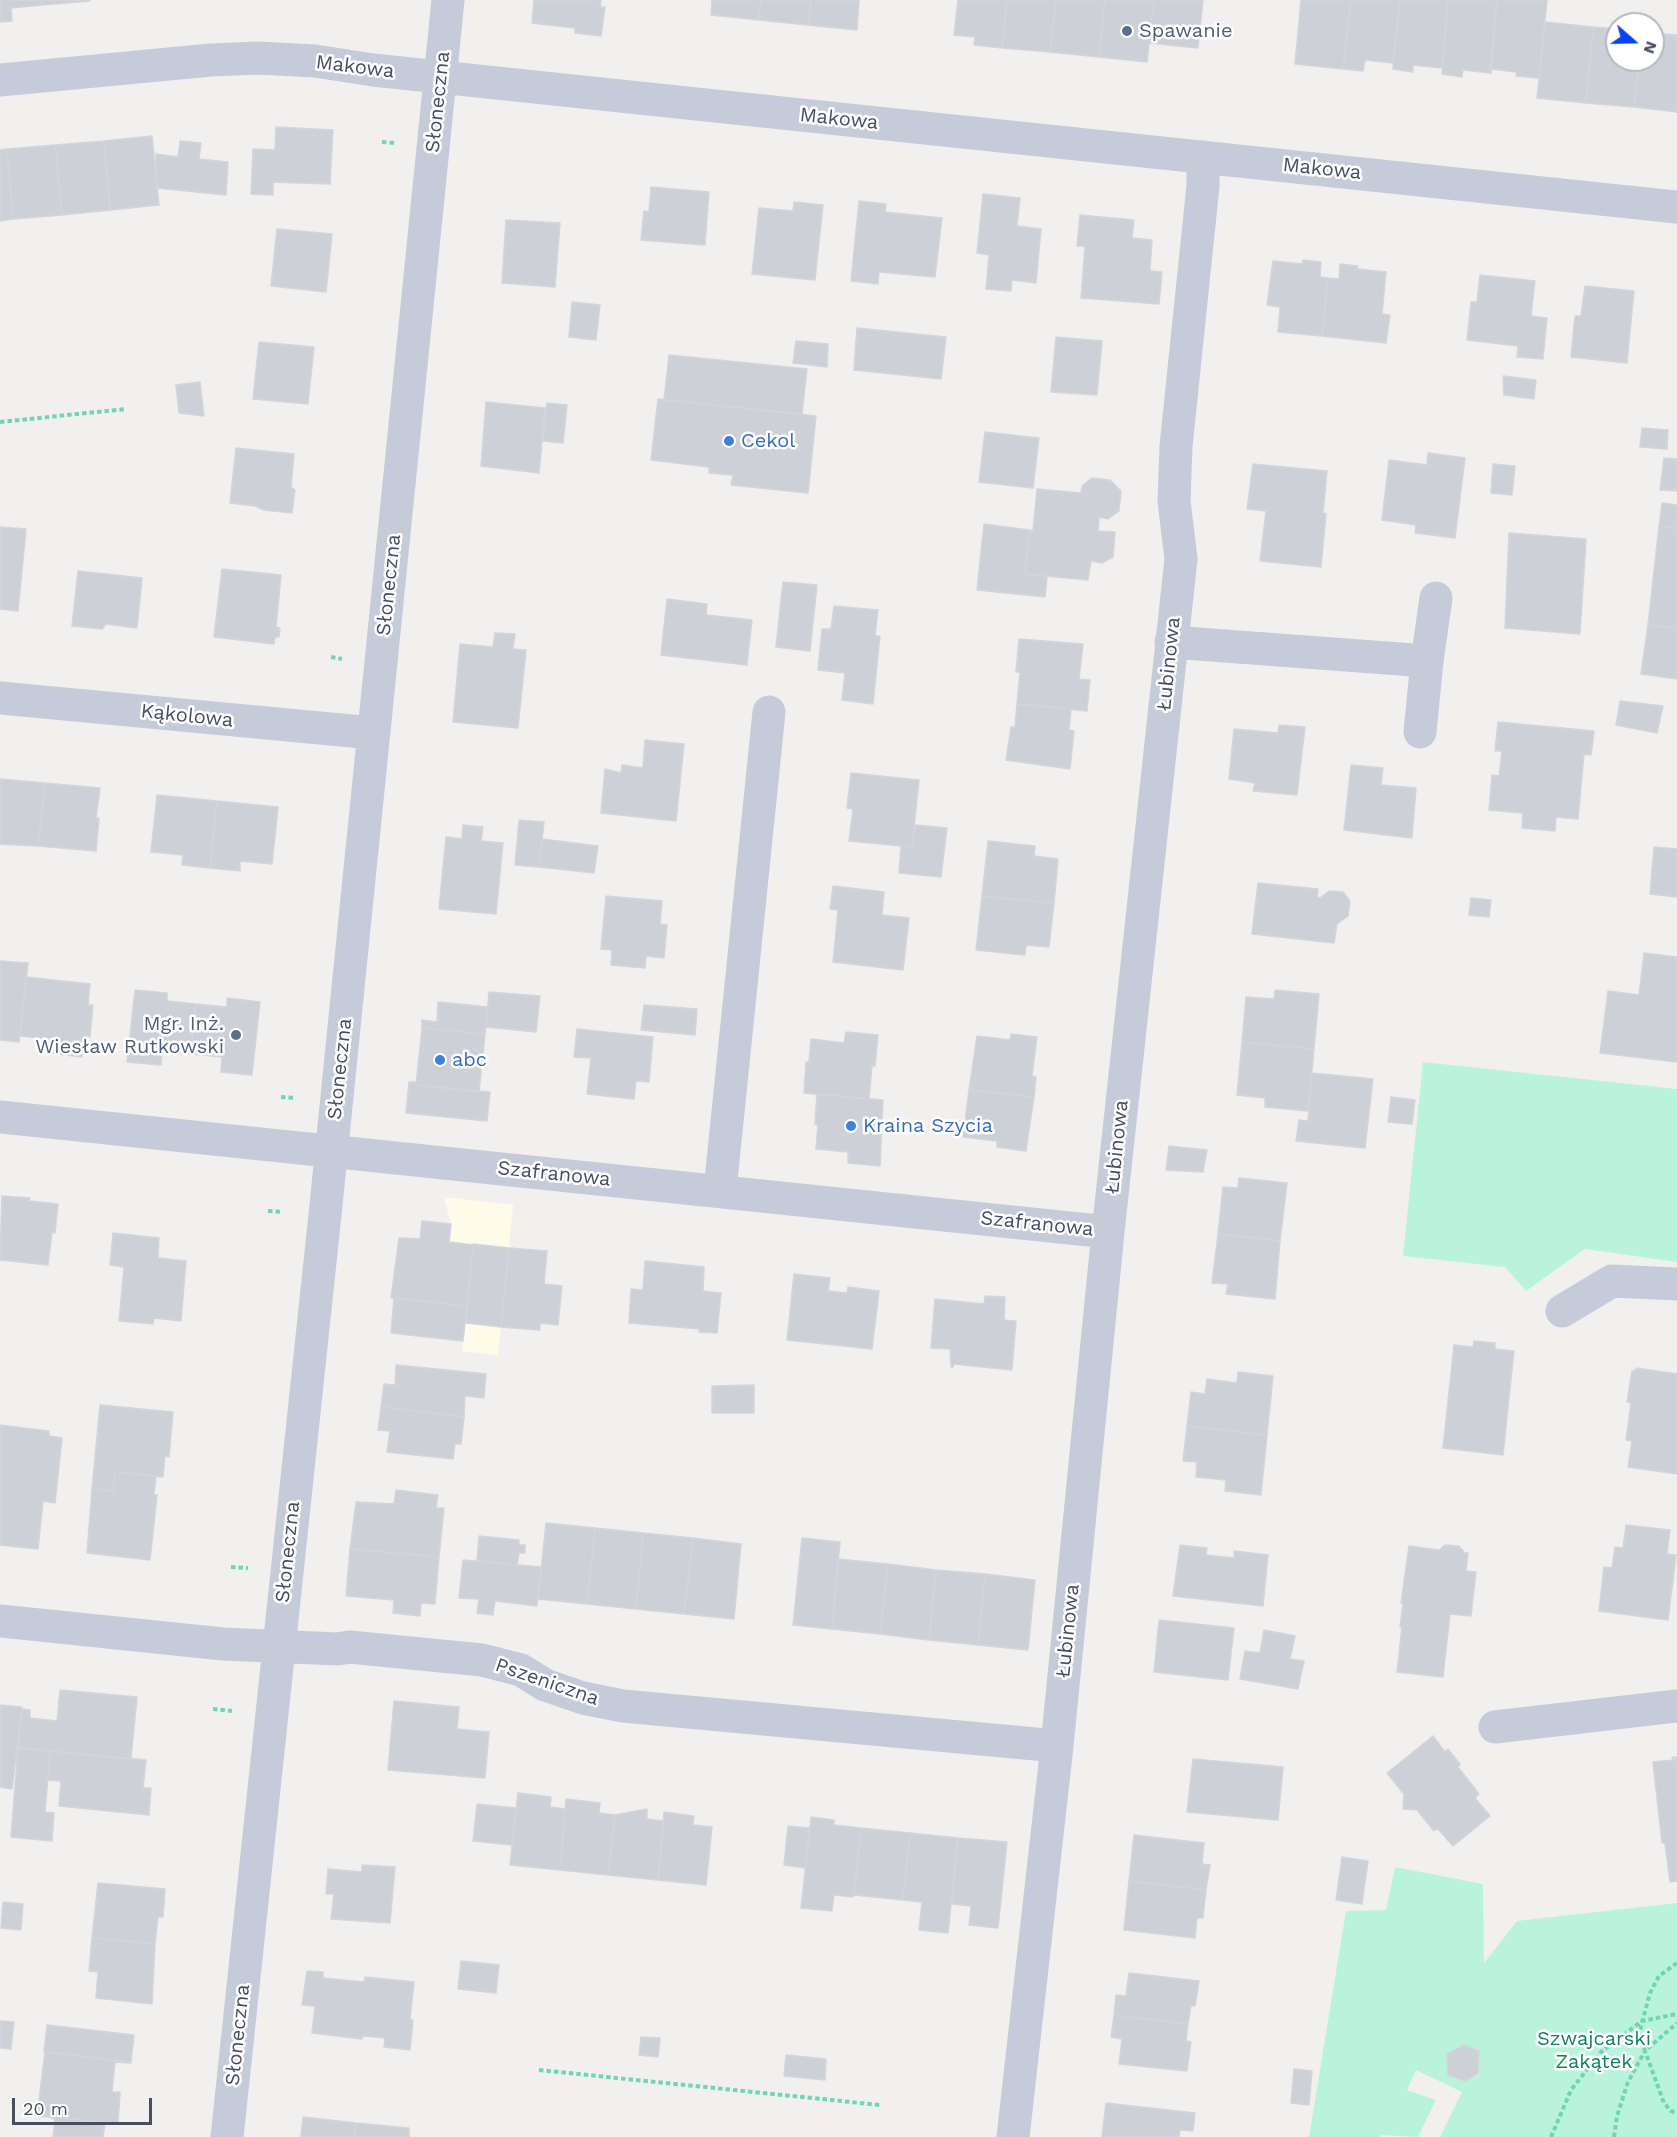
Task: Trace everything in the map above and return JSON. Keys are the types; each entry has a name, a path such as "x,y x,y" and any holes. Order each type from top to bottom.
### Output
{"street":[{"name":"Słoneczna","path":"227,2137 332,1152 448,0"},
{"name":"Makowa","path":"0,80 211,60 258,58 315,61 440,77 1677,207"},
{"name":"Łubinowa","path":"1013,2137 1057,1746 1108,1232 1181,559 1174,501 1176,446 1203,186 1203,157"},
{"path":"1420,732 1436,598"},
{"path":"1171,642 1427,661"},
{"name":"Kąkolowa","path":"0,698 373,733"},
{"path":"720,1190 769,712"},
{"name":"Szafranowa","path":"0,1117 1108,1232"},
{"path":"1562,1311 1612,1281 1677,1284"},
{"name":"Pszeniczna","path":"0,1621 223,1644 338,1649 349,1647 482,1660 521,1670 545,1685 583,1698 623,1706 1057,1746"},
{"path":"1495,1727 1677,1706"}],"path":[{"path":"0,422 126,409"},
{"path":"1677,1964 1659,1976 1650,1993 1640,2030 1645,2051 1664,2103 1671,2111 1677,2113"},
{"path":"1551,2137 1571,2090 1601,2052 1642,2021 1677,2014"},
{"path":"1614,2137 1617,2116 1628,2082 1645,2051 1677,2023"},
{"path":"539,2070 880,2104"}],"shaded area":[{"path":"444,1197 513,1205 498,1355 462,1351 473,1245 449,1242 451,1224"}],"green space":[{"path":"1423,1062 1677,1089 1677,1262 1585,1249 1526,1291 1505,1267 1403,1256"},
{"name":"Szwajcarski Zakątek","path":"1395,1867 1483,1884 1484,1963 1517,1921 1677,1903 1677,2137 1440,2137 1462,2092 1416,2070 1407,2090 1436,2100 1418,2137 1381,2135 1380,2137 1309,2137 1346,1911 1386,1910"}],"building":[{"path":"0,0 41,0 42,5 11,8 12,21 0,22"},
{"path":"41,0 90,0 90,1 42,5"},
{"path":"534,0 601,0 600,7 605,7 601,36 575,33 575,28 532,23"},
{"path":"712,0 761,0 759,20 711,15"},
{"path":"761,0 811,0 808,25 759,20"},
{"path":"811,0 859,0 857,30 808,25"},
{"path":"958,0 1007,0 1002,48 974,45 975,37 954,35"},
{"path":"1007,0 1056,0 1050,52 1002,48"},
{"path":"1056,0 1105,0 1099,57 1050,52"},
{"path":"1105,0 1154,0 1147,62 1099,57"},
{"path":"1154,0 1203,0 1198,48 1149,43"},
{"path":"1301,0 1351,0 1343,69 1295,64"},
{"path":"1351,0 1400,0 1393,63 1365,60 1363,71 1343,69"},
{"path":"1400,0 1448,0 1442,68 1413,65 1413,72 1393,69"},
{"path":"1448,0 1497,0 1491,73 1463,70 1462,77 1442,74"},
{"path":"1497,0 1547,0 1539,78 1516,76 1517,72 1490,69"},
{"path":"1545,22 1593,27 1586,103 1537,98"},
{"path":"1593,27 1605,28 1605,72 1638,72 1634,107 1586,103"},
{"path":"1665,34 1677,35 1677,112 1634,107 1638,72 1665,72"},
{"path":"276,127 333,130 330,184 273,182 273,195 251,194 253,149 275,150"},
{"path":"152,136 159,205 110,210 104,141"},
{"path":"104,141 110,210 62,215 55,145"},
{"path":"180,141 201,143 199,159 228,162 226,195 157,188 156,154 178,157"},
{"path":"55,145 62,215 13,219 7,149"},
{"path":"7,149 13,219 0,221 0,150"},
{"path":"651,187 709,192 705,245 641,240 644,211 649,212"},
{"path":"983,194 1020,198 1017,226 1041,229 1036,283 1012,280 1011,291 986,289 989,255 977,253"},
{"path":"859,201 886,204 885,212 942,218 935,277 879,272 878,284 851,281"},
{"path":"794,202 823,205 815,280 752,274 759,208 793,211"},
{"path":"1080,215 1134,220 1132,238 1152,240 1150,271 1162,272 1159,304 1081,298 1085,246 1077,246"},
{"path":"506,220 560,223 555,287 502,283"},
{"path":"277,229 332,234 326,292 271,286"},
{"path":"1303,260 1321,262 1320,277 1328,278 1322,336 1278,332 1280,307 1267,305 1273,261 1302,264"},
{"path":"1340,264 1358,266 1357,269 1386,272 1382,314 1390,315 1386,343 1322,336 1328,278 1339,279"},
{"path":"1480,275 1535,281 1531,316 1547,318 1543,359 1517,357 1518,346 1467,340 1471,302 1477,302"},
{"path":"1585,286 1634,291 1627,363 1571,357 1575,316 1581,316"},
{"path":"572,302 600,305 596,340 569,337"},
{"path":"857,328 946,337 941,379 854,370"},
{"path":"1056,337 1102,341 1097,395 1051,392"},
{"path":"796,341 828,344 827,367 793,363"},
{"path":"259,342 314,347 308,404 253,399"},
{"path":"669,355 807,369 802,414 664,400"},
{"path":"1503,376 1536,380 1534,399 1504,395"},
{"path":"200,382 204,416 179,413 176,385"},
{"path":"658,399 816,416 808,493 731,485 733,475 709,473 709,467 651,460"},
{"path":"486,402 545,408 539,473 481,466"},
{"path":"547,403 567,405 563,443 543,441"},
{"path":"1642,428 1668,430 1667,449 1640,447"},
{"path":"985,432 1039,438 1033,488 979,482"},
{"path":"236,448 294,454 291,487 295,490 292,513 230,503"},
{"path":"1428,453 1465,458 1455,538 1415,533 1416,525 1382,520 1389,460 1427,465"},
{"path":"1664,458 1677,459 1677,491 1660,490"},
{"path":"1253,464 1327,471 1321,567 1260,561 1266,511 1247,509"},
{"path":"1493,464 1515,466 1512,495 1491,493"},
{"path":"1092,478 1110,480 1121,491 1119,511 1108,519 1099,517 1098,531 1115,532 1113,557 1102,563 1091,561 1088,580 1025,574 1029,530 1033,531 1037,489 1081,493 1082,486"},
{"path":"1662,503 1677,505 1677,528 1659,526"},
{"path":"984,524 1029,530 1025,574 1047,577 1045,597 977,590"},
{"path":"1659,526 1677,528 1677,628 1648,625"},
{"path":"0,527 26,529 18,611 0,609"},
{"path":"1509,533 1586,539 1580,634 1505,628"},
{"path":"222,569 281,575 276,627 280,628 279,637 275,637 274,644 214,637"},
{"path":"78,571 142,578 137,628 106,624 102,629 72,626"},
{"path":"783,582 817,585 810,651 776,647"},
{"path":"667,599 707,604 706,615 752,620 747,665 661,655"},
{"path":"834,606 878,610 875,636 880,636 873,704 842,700 845,673 818,670 822,629 831,629"},
{"path":"1648,625 1677,628 1677,679 1641,674"},
{"path":"495,633 515,634 513,649 526,650 518,728 453,722 460,644 493,647"},
{"path":"1019,639 1083,644 1079,679 1090,680 1087,711 1017,704 1020,672 1016,672"},
{"path":"1620,701 1663,706 1657,733 1616,725"},
{"path":"1017,704 1071,709 1069,730 1074,731 1070,769 1006,760 1011,727 1015,727"},
{"path":"1498,722 1594,731 1591,755 1584,754 1578,819 1556,817 1555,831 1522,828 1523,813 1489,810 1492,775 1499,776 1502,751 1495,751"},
{"path":"1279,725 1305,727 1297,795 1253,791 1255,783 1229,779 1234,729 1278,733"},
{"path":"645,740 684,744 676,821 601,813 605,769 621,773 622,765 643,768"},
{"path":"1351,765 1383,768 1381,785 1416,788 1412,838 1344,830"},
{"path":"851,773 919,780 912,847 849,841 853,809 847,808"},
{"path":"0,779 45,783 38,846 0,844"},
{"path":"45,783 100,788 96,818 99,818 96,851 38,846"},
{"path":"157,795 217,801 210,868 182,865 183,855 151,852"},
{"path":"217,801 278,807 272,864 240,861 240,871 210,868"},
{"path":"519,820 544,822 539,867 515,865"},
{"path":"463,825 483,827 481,841 503,843 496,914 439,909 446,837 462,839"},
{"path":"915,825 947,828 941,877 899,873 901,846 912,847"},
{"path":"542,839 598,846 594,873 539,867"},
{"path":"988,841 1035,846 1034,856 1058,859 1054,903 982,896"},
{"path":"1654,847 1677,849 1677,897 1650,894"},
{"path":"1258,883 1318,889 1317,897 1320,898 1329,891 1343,892 1350,901 1348,916 1337,924 1334,943 1252,934"},
{"path":"833,886 884,892 882,915 909,918 903,970 833,962 838,910 830,909"},
{"path":"606,896 662,901 660,924 667,925 664,958 646,956 645,968 611,965 612,950 601,949"},
{"path":"982,896 1054,903 1049,947 1026,945 1025,955 976,950"},
{"path":"1471,898 1491,900 1489,917 1469,915"},
{"path":"1644,953 1677,957 1677,1062 1600,1053 1608,991 1639,995"},
{"path":"0,961 28,963 19,1042 0,1040"},
{"path":"26,977 90,984 88,1005 93,1005 90,1037 85,1036 82,1057 49,1053 50,1039 20,1036"},
{"path":"135,990 167,993 167,1001 196,1004 191,1054 162,1052 161,1065 127,1062"},
{"path":"1275,990 1319,994 1314,1049 1242,1042 1246,997 1274,999"},
{"path":"489,992 540,996 536,1032 486,1027"},
{"path":"227,998 260,1002 252,1075 221,1072 222,1057 191,1054 196,1004 227,1007"},
{"path":"438,1002 488,1007 485,1034 422,1028 422,1020 437,1022"},
{"path":"644,1005 697,1009 695,1035 641,1030"},
{"path":"422,1028 485,1034 479,1092 416,1085"},
{"path":"577,1029 653,1037 649,1082 636,1081 634,1099 587,1094 591,1058 574,1057"},
{"path":"846,1032 878,1035 869,1099 804,1093 806,1062 809,1062 811,1039 844,1043"},
{"path":"1011,1034 1037,1037 1032,1076 1036,1077 1034,1097 969,1090 977,1036 1010,1040"},
{"path":"1242,1042 1314,1049 1308,1111 1265,1107 1265,1098 1237,1095"},
{"path":"1312,1073 1373,1079 1365,1148 1296,1141 1299,1120 1308,1121"},
{"path":"409,1082 416,1082 416,1085 490,1092 487,1121 406,1113"},
{"path":"969,1090 1034,1097 1026,1151 997,1147 997,1141 963,1137"},
{"path":"817,1094 883,1100 880,1166 848,1163 848,1152 816,1149"},
{"path":"1391,1097 1415,1100 1412,1124 1388,1122"},
{"path":"1169,1146 1207,1150 1203,1172 1166,1170"},
{"path":"1239,1178 1287,1183 1280,1241 1218,1234 1223,1187 1238,1188"},
{"path":"2,1196 30,1198 29,1201 58,1204 48,1265 0,1260"},
{"path":"422,1221 451,1224 449,1242 473,1245 467,1306 391,1298 399,1238 420,1239"},
{"path":"113,1233 159,1238 158,1258 186,1261 181,1321 154,1318 153,1324 119,1321 124,1267 110,1265"},
{"path":"1218,1234 1280,1241 1275,1299 1226,1294 1228,1284 1212,1283"},
{"path":"473,1244 509,1248 501,1327 466,1323"},
{"path":"509,1248 547,1251 544,1284 562,1286 558,1325 540,1323 540,1330 501,1327"},
{"path":"645,1261 704,1267 703,1291 721,1293 717,1333 699,1332 700,1329 629,1323 631,1289 643,1290"},
{"path":"794,1274 830,1278 828,1291 847,1293 848,1287 879,1291 872,1349 787,1340"},
{"path":"985,1296 1005,1297 1004,1320 1016,1321 1012,1370 954,1364 951,1367 950,1349 931,1348 935,1299 984,1304"},
{"path":"394,1298 467,1306 463,1341 391,1333"},
{"path":"1474,1341 1495,1343 1495,1349 1514,1351 1503,1455 1443,1448 1454,1345 1473,1347"},
{"path":"396,1365 486,1374 484,1398 465,1396 464,1417 381,1407 384,1384 395,1385"},
{"path":"1636,1368 1677,1374 1677,1474 1628,1467 1632,1441 1626,1440 1631,1403 1627,1402 1632,1371"},
{"path":"1238,1372 1273,1376 1267,1435 1187,1426 1191,1392 1205,1394 1207,1379 1237,1383"},
{"path":"754,1385 754,1413 712,1413 712,1386"},
{"path":"100,1405 173,1412 169,1457 165,1456 163,1477 115,1472 113,1491 92,1489"},
{"path":"381,1407 464,1417 461,1444 455,1444 453,1459 387,1452 390,1431 378,1430"},
{"path":"0,1425 49,1431 49,1436 62,1438 55,1503 43,1501 38,1549 0,1545"},
{"path":"1187,1426 1267,1435 1261,1495 1225,1491 1226,1480 1196,1477 1197,1462 1183,1461"},
{"path":"115,1472 156,1476 154,1495 157,1495 150,1560 87,1553 92,1489 113,1491"},
{"path":"396,1490 438,1495 436,1508 444,1508 439,1557 350,1549 356,1502 394,1504"},
{"path":"546,1523 595,1528 587,1604 538,1599"},
{"path":"1626,1525 1670,1530 1667,1554 1676,1555 1668,1620 1599,1611 1604,1567 1612,1568 1615,1547 1623,1548"},
{"path":"595,1528 643,1533 636,1609 587,1604"},
{"path":"643,1533 693,1538 684,1614 636,1609"},
{"path":"479,1536 519,1540 519,1545 525,1545 525,1553 519,1553 517,1565 477,1561"},
{"path":"693,1538 741,1544 734,1619 684,1614"},
{"path":"802,1538 840,1542 832,1629 793,1625"},
{"path":"1180,1545 1207,1548 1206,1555 1234,1558 1234,1551 1268,1555 1263,1606 1173,1596"},
{"path":"1445,1545 1459,1546 1465,1553 1468,1553 1466,1571 1476,1572 1471,1616 1450,1614 1443,1677 1397,1672 1402,1627 1400,1627 1403,1603 1401,1603 1409,1546 1439,1550"},
{"path":"350,1549 439,1557 435,1604 421,1603 420,1616 393,1613 394,1600 346,1596"},
{"path":"838,1559 888,1564 880,1634 832,1629"},
{"path":"463,1560 541,1567 537,1606 495,1601 493,1615 477,1613 479,1599 459,1598"},
{"path":"888,1564 936,1570 929,1640 880,1634"},
{"path":"936,1570 985,1574 978,1645 929,1640"},
{"path":"985,1574 1035,1580 1028,1650 978,1645"},
{"path":"1159,1620 1234,1628 1228,1680 1154,1672"},
{"path":"1264,1630 1295,1636 1290,1659 1304,1661 1298,1689 1240,1679 1245,1651 1260,1653"},
{"path":"60,1690 137,1697 131,1759 18,1748 22,1709 30,1710 30,1718 57,1721"},
{"path":"394,1701 459,1707 457,1729 489,1732 485,1778 388,1770"},
{"path":"0,1705 22,1707 12,1789 0,1787"},
{"path":"1433,1736 1445,1752 1448,1749 1460,1764 1458,1767 1479,1794 1475,1798 1490,1816 1453,1846 1437,1828 1434,1831 1417,1810 1403,1809 1404,1794 1387,1773"},
{"path":"18,1748 50,1751 45,1812 54,1813 52,1841 11,1837"},
{"path":"50,1751 146,1760 143,1788 151,1788 149,1815 59,1806 61,1781 48,1780"},
{"path":"1672,1757 1677,1757 1677,1881 1670,1882 1665,1843 1662,1843 1653,1762 1673,1760"},
{"path":"1193,1759 1283,1767 1278,1820 1187,1812"},
{"path":"518,1793 551,1797 550,1807 565,1809 560,1870 510,1865"},
{"path":"566,1799 600,1803 599,1813 615,1815 608,1875 560,1870"},
{"path":"477,1804 516,1808 512,1845 473,1841"},
{"path":"647,1809 647,1819 664,1821 658,1880 608,1875 615,1815"},
{"path":"664,1812 694,1816 693,1825 712,1827 706,1885 658,1880"},
{"path":"811,1817 834,1820 834,1825 861,1828 854,1895 853,1897 834,1895 832,1911 801,1908"},
{"path":"788,1826 809,1828 806,1868 784,1865"},
{"path":"861,1828 910,1833 903,1900 854,1895"},
{"path":"910,1833 958,1838 948,1933 919,1930 922,1902 903,1900"},
{"path":"1134,1835 1204,1843 1202,1864 1210,1865 1206,1890 1129,1881"},
{"path":"958,1838 1007,1842 998,1928 969,1925 971,1906 952,1904"},
{"path":"1342,1857 1368,1861 1362,1904 1336,1900"},
{"path":"362,1865 395,1867 390,1923 331,1919 334,1894 326,1894 328,1869 362,1872"},
{"path":"1129,1881 1206,1890 1203,1918 1197,1918 1195,1938 1124,1930"},
{"path":"98,1883 165,1889 163,1917 158,1917 155,1944 92,1938"},
{"path":"3,1902 23,1904 21,1930 1,1928"},
{"path":"92,1938 155,1944 152,2004 96,1998 98,1972 89,1971"},
{"path":"461,1961 499,1965 496,1993 458,1989"},
{"path":"307,1971 323,1972 323,1978 364,1982 365,1977 414,1982 410,2050 384,2047 385,2038 363,2036 362,2039 312,2033 315,2006 302,2005"},
{"path":"1129,1973 1199,1981 1195,2006 1191,2006 1188,2024 1114,2015 1116,1995 1126,1996"},
{"path":"1114,2015 1188,2024 1186,2041 1191,2042 1187,2071 1119,2064 1122,2039 1111,2037"},
{"path":"0,2021 14,2022 11,2049 0,2048"},
{"path":"47,2025 134,2035 131,2062 44,2052"},
{"path":"641,2037 660,2038 658,2057 639,2055"},
{"path":"1464,2045 1479,2051 1478,2073 1465,2081 1448,2075 1447,2054"},
{"path":"45,2052 131,2062 115,2062 112,2092 120,2092 118,2123 37,2116"},
{"path":"786,2055 826,2059 825,2080 784,2076"},
{"path":"1294,2069 1312,2071 1309,2105 1291,2103"},
{"path":"1106,2103 1195,2113 1193,2131 1180,2130 1179,2137 1102,2137"},
{"path":"45,2116 105,2123 103,2137 53,2137 55,2119"},
{"path":"303,2117 356,2123 354,2137 301,2137"},
{"path":"356,2123 409,2128 409,2137 354,2137"}],"place":[{"name":"Spawanie","path":"1127,31"},
{"name":"Cekol","path":"729,441"},
{"name":"Mgr. Inż. Wiesław Rutkowski","path":"236,1035"},
{"name":"abc","path":"440,1060"},
{"name":"Kraina Szycia","path":"851,1126"}]}
